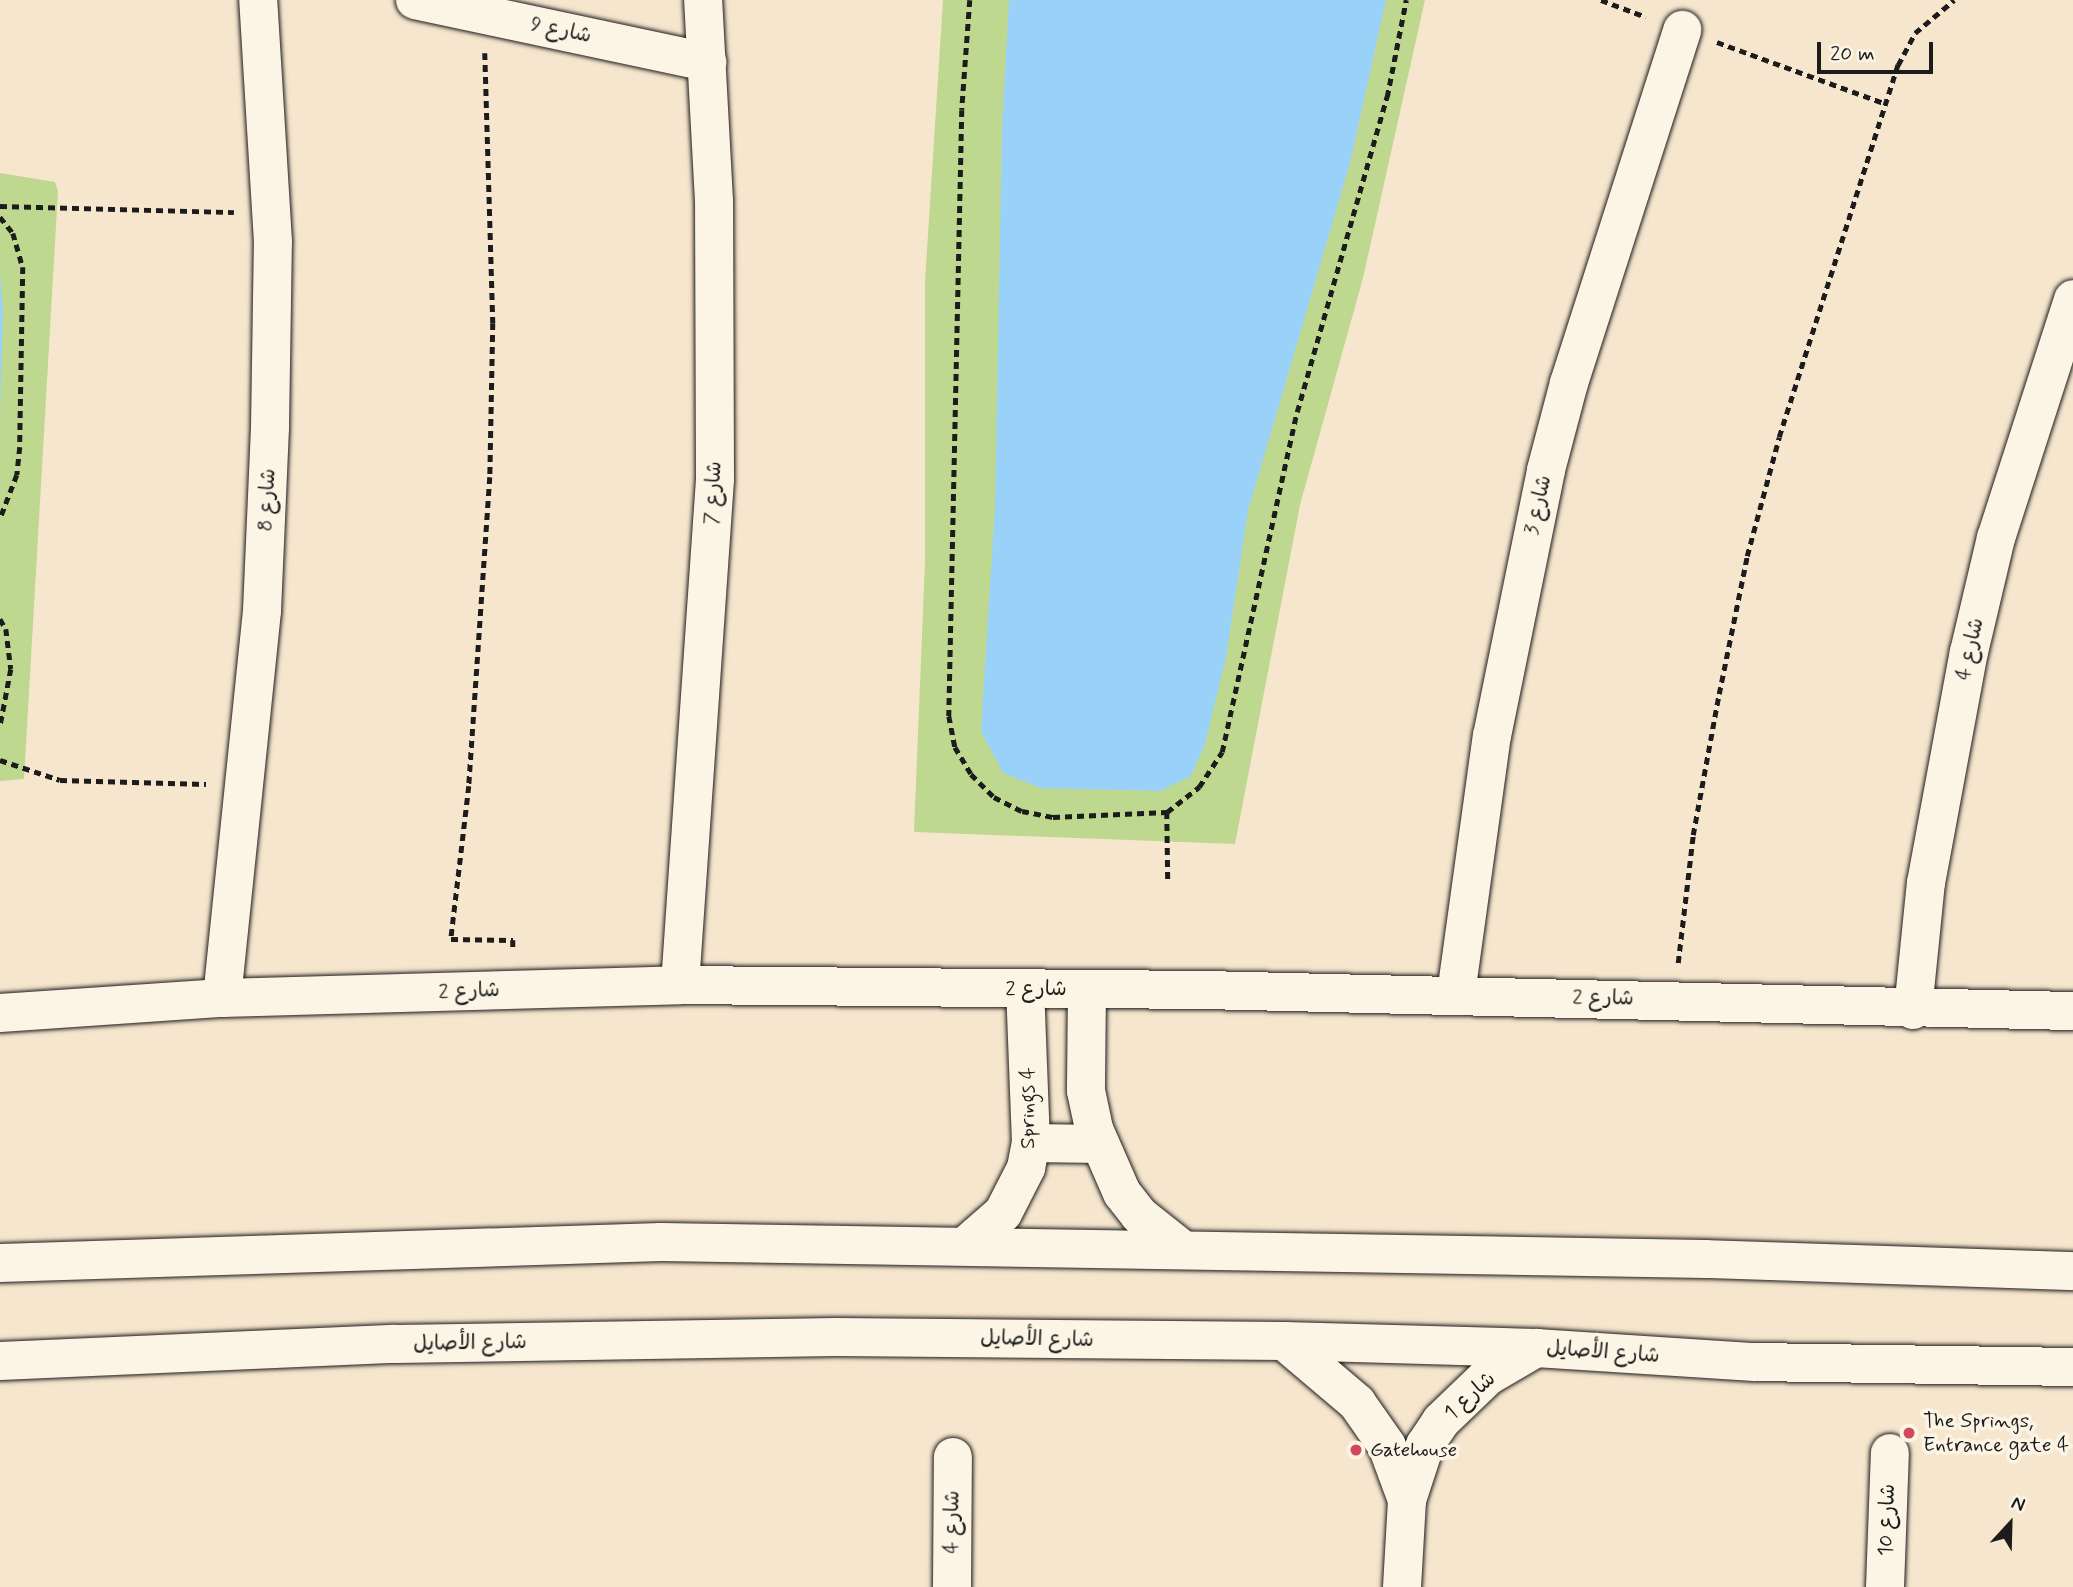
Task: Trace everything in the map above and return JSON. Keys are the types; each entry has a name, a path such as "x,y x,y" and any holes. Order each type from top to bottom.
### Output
{"street":[{"name":"شارع 8","path":"222,998 262,611 273,242 258,0"},
{"name":"شارع 9","path":"415,0 707,62"},
{"name":"شارع 7","path":"680,985 715,479 718,340 703,0"},
{"name":"شارع 3","path":"1456,995 1492,736 1543,483 1569,383 1682,30"},
{"name":"شارع 4","path":"1913,1010 1926,883 1969,652 1996,538 2073,299"},
{"name":"شارع 2","path":"0,1013 222,998 680,985 1674,999 1913,1010 2073,1011"},
{"name":"Springs 4","path":"965,1246 985,1232 1017,1192 1031,1143 1025,989"},
{"path":"1100,989 1087,1103 1100,1144 1122,1194 1139,1215 1182,1249"},
{"path":"1031,1143 1100,1144"},
{"path":"0,1263 661,1242 1182,1249 2073,1271"},
{"name":"شارع الأصايل","path":"0,1361 395,1344 781,1338 1284,1341 1536,1348 1755,1362 2073,1367"},
{"name":"شارع 1","path":"1284,1341 1357,1404 1387,1446 1408,1500"},
{"name":"شارع 1","path":"1402,1587 1408,1500 1425,1445 1441,1421 1488,1376 1536,1348"},
{"name":"شارع 10","path":"1885,1587 1890,1453"},
{"name":"شارع 4","path":"951,1587 953,1457"}],"path":[{"path":"970,0 962,110 962,273 948,678 955,747 971,774 994,797 1022,811 1054,817 1167,812 1212,771 1229,733 1291,439 1325,306 1387,97 1406,0"},
{"path":"1601,0 1884,103"},
{"path":"1674,999 1693,835 1747,556 1816,309 1884,103 1915,33 1954,0"},
{"path":"484,13 492,323 490,477 469,786 451,939 513,940 513,989"},
{"path":"0,206 241,212 240,241 273,242"},
{"path":"0,217 13,233 23,267 20,447 17,475 0,519"},
{"path":"0,619 6,629 11,669 0,727"},
{"path":"0,760 60,780 246,785"},
{"path":"1167,812 1168,880"}],"green space":[{"path":"943,0 1425,0 1363,278 1300,505 1235,844 914,832 925,561 925,281"},
{"path":"0,173 55,182 58,191 24,779 0,781"}],"water":[{"path":"1009,0 1386,0 1350,163 1248,511 1226,657 1205,744 1191,776 1160,791 1041,788 1003,773 981,731 995,507 1002,130"},
{"path":"0,271 3,314 0,416"}],"place":[{"name":"The Springs, Entrance gate 4","path":"1909,1433"},
{"name":"Gatehouse","path":"1356,1450"}]}
